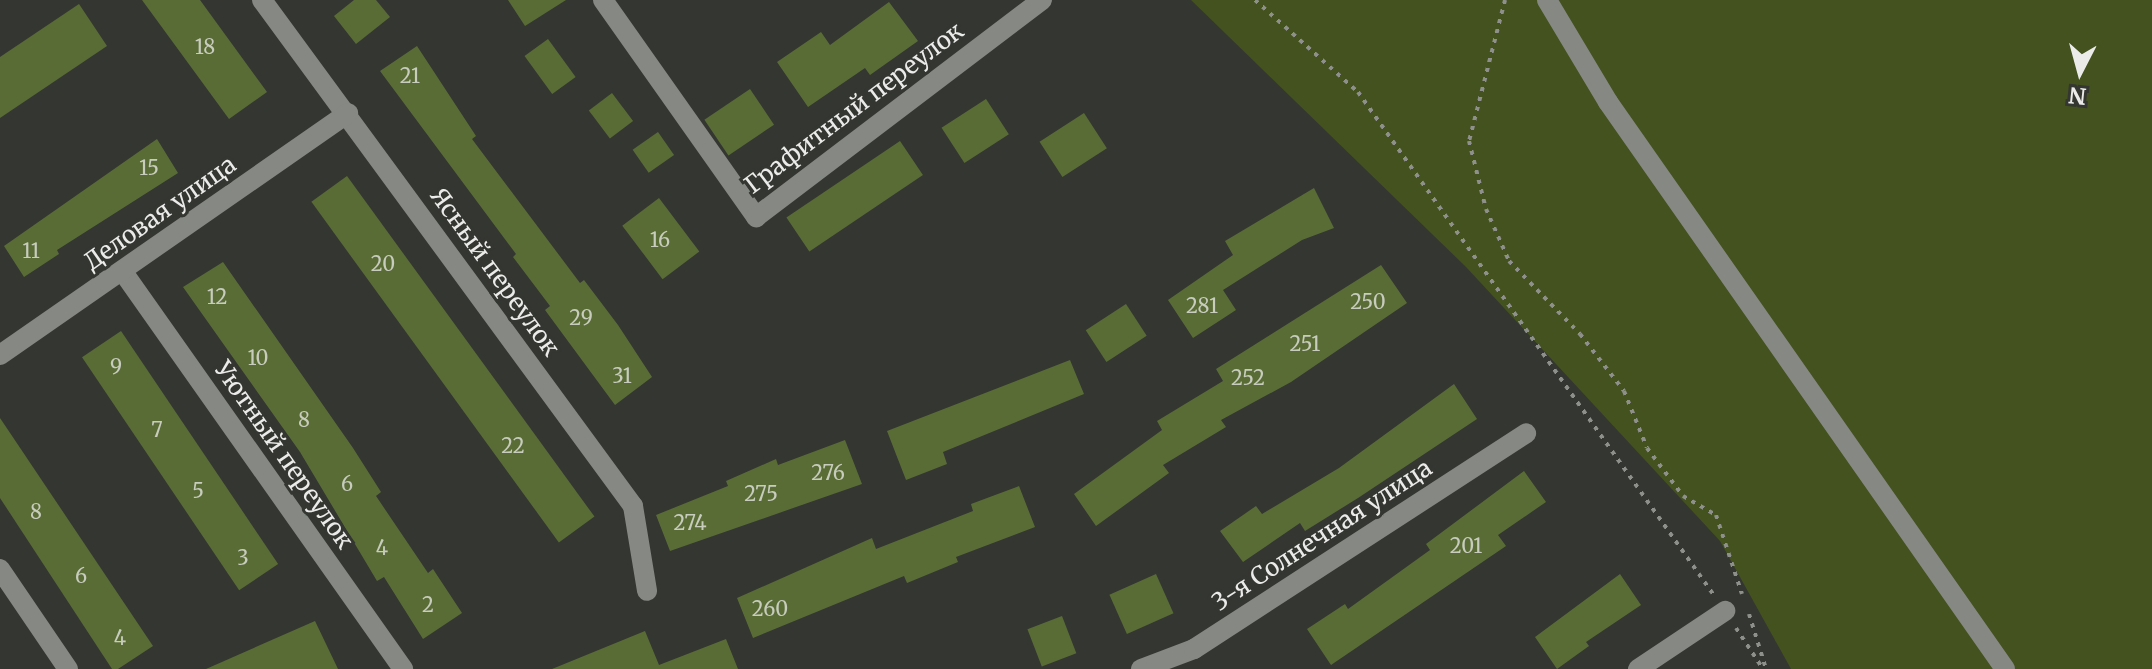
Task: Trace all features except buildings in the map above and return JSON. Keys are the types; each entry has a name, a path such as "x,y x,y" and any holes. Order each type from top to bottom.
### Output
{"street":[{"name":"Ясный переулок","path":"262,0 348,113 633,506 647,591"},
{"name":"Графитный переулок","path":"603,0 756,217 1042,0"},
{"path":"1547,0 1608,102 2005,669"},
{"name":"Деловая улица","path":"0,355 348,113"},
{"name":"Уютный переулок","path":"123,272 403,669"},
{"name":"3-я Солнечная улица","path":"1141,669 1194,649 1526,433"},
{"path":"0,569 68,669"},
{"path":"1638,669 1725,611"}],"path":[{"path":"1255,0 1358,92 1765,669"},
{"path":"1505,0 1469,141 1486,209 1509,261 1580,334 1624,391 1647,448 1683,496 1716,515 1765,669"}],"green space":[{"path":"1191,0 2152,0 2152,669 1791,669 1720,541 1466,267"}]}
